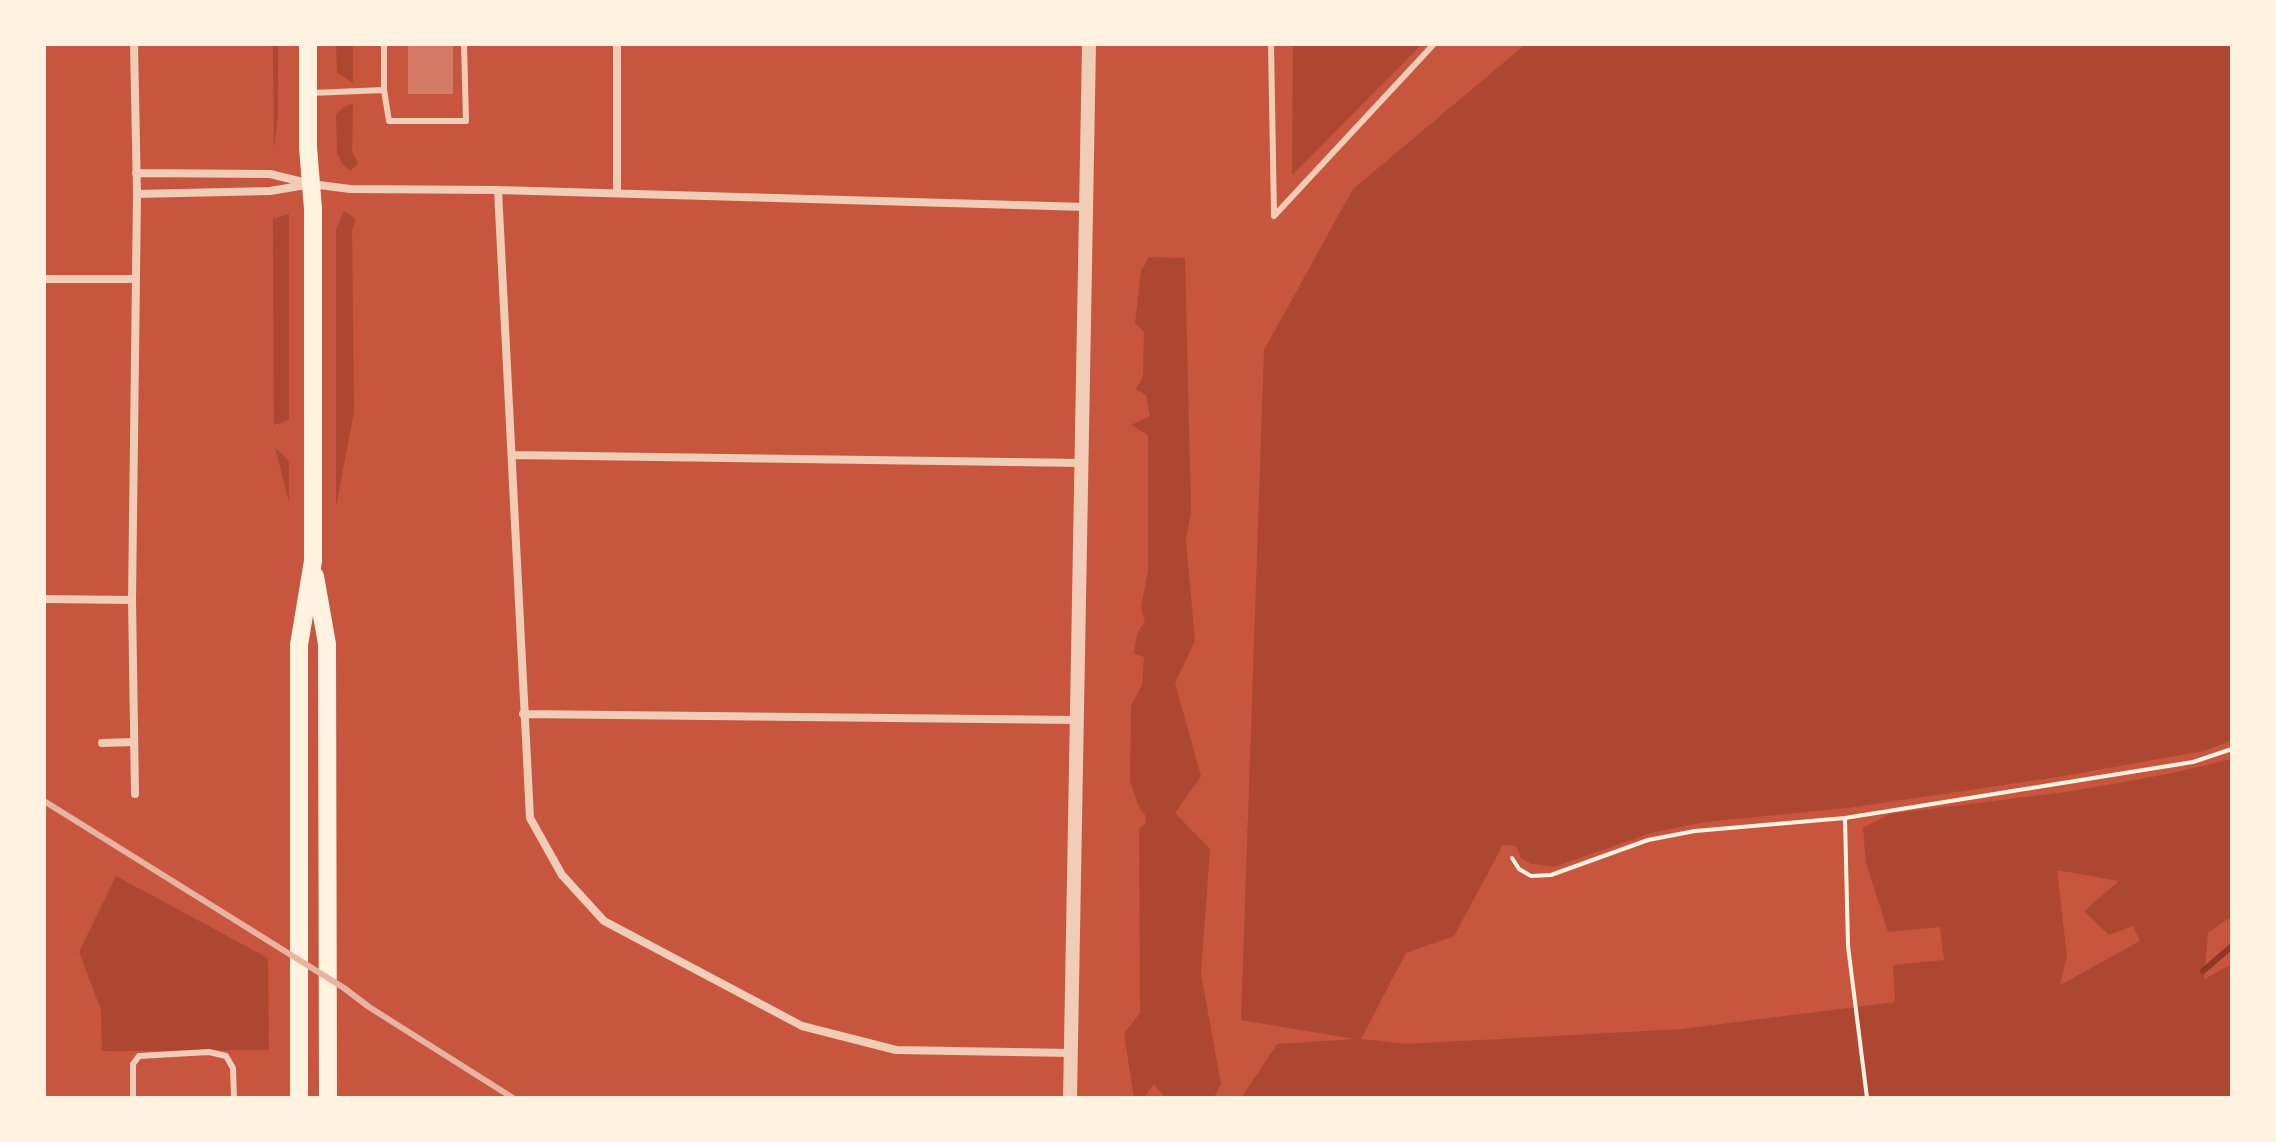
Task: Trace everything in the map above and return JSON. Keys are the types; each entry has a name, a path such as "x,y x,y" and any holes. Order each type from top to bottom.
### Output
{"main road":[{"path":"308,44 313,561 327,644 328,1098"},
{"path":"299,1098 299,645 313,561"}],"street":[{"path":"134,44 137,194 132,600 135,794"},
{"path":"617,44 617,193"},
{"path":"1070,1098 1089,44"},
{"path":"136,173 270,174 350,189 498,190 1086,207"},
{"path":"137,194 270,191 311,184"},
{"path":"498,190 530,818 562,875 604,921 802,1026 896,1050 1071,1053"},
{"path":"44,279 136,279"},
{"path":"513,455 1082,463"},
{"path":"44,599 132,600"},
{"path":"523,714 1076,720"},
{"path":"102,743 134,742"}],"lane":[{"path":"384,44 384,90 389,121 466,121 464,44"},
{"path":"1271,44 1274,216 1434,44"},
{"path":"308,93 384,90"},
{"path":"133,1098 133,1064 139,1056 209,1052 226,1056 233,1068 234,1098"}],"path":[{"path":"1512,858 1519,869 1531,876 1551,875 1648,840 1695,831 1845,818 2193,762 2232,749"},
{"path":"1845,818 1848,946 1867,1098"}],"shaded area":[{"path":"273,44 278,44 278,117 274,148"},
{"path":"336,44 353,44 353,83 337,73"},
{"path":"1293,44 1422,44 1292,175"},
{"path":"1526,44 2232,44 2232,741 2203,751 2064,776 1848,808 1705,822 1651,833 1554,867 1531,864 1521,858 1516,846 1503,845 1454,936 1406,953 1361,1039 1407,1044 1682,1029 1895,1002 1893,965 1944,960 1940,927 1888,932 1866,863 1863,828 1890,814 2073,791 2232,759 2232,916 2208,933 2204,979 2232,964 2232,1098 1241,1098 1277,1044 1356,1039 1241,1020 1264,350 1353,189","holes":["2057,870 2119,881 2084,911 2109,935 2133,926 2140,941 2060,985 2067,956"]},
{"path":"353,104 352,151 358,163 350,171 337,153 336,114"},
{"path":"344,211 356,219 352,230 354,412 336,507 336,229"},
{"path":"289,214 289,420 274,425 273,219"},
{"path":"1149,257 1185,258 1191,511 1186,541 1195,641 1175,683 1201,776 1175,813 1210,849 1201,974 1221,1084 1214,1098 1166,1098 1154,1084 1144,1098 1134,1098 1124,1034 1140,1013 1139,829 1146,823 1130,781 1131,706 1142,685 1144,657 1134,654 1137,633 1145,622 1141,607 1148,571 1148,435 1131,425 1150,416 1146,395 1136,389 1143,376 1144,332 1135,323 1141,271"},
{"path":"275,447 289,462 289,501 286,491"},
{"path":"116,876 268,958 269,1050 102,1051 101,1010 79,952"}],"building":[{"path":"408,44 453,44 453,94 408,94"}],"waterway":[{"path":"2203,971 2232,946"}],"railway":[{"path":"44,801 344,988 513,1098"}]}
